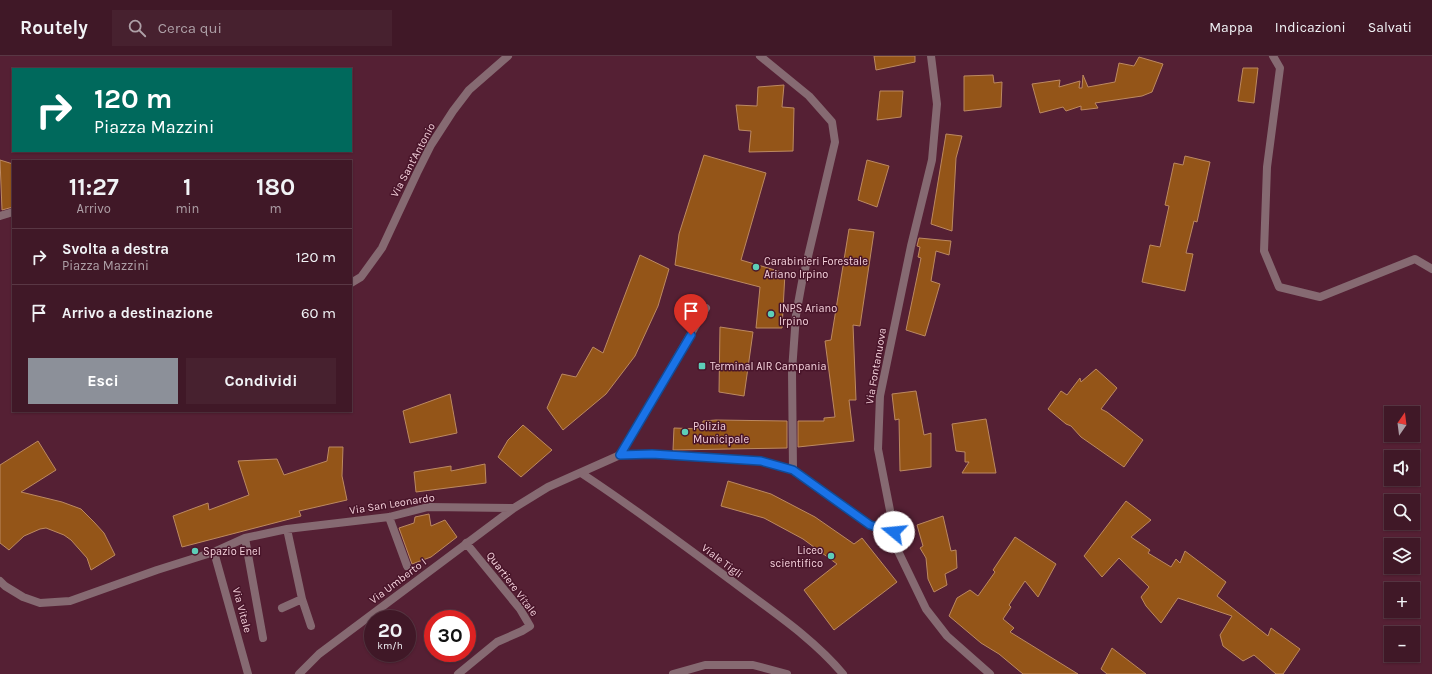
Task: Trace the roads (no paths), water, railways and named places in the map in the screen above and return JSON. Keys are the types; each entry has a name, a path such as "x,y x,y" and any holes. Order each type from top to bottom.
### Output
{"street":[{"name":"Via Sant'Antonio","path":"352,282 361,277 382,248 431,145 453,111 469,90 508,56"},
{"path":"760,56 809,96 828,117 832,122 835,142 802,282 796,315 792,371 793,470"},
{"name":"Via Fontanuova","path":"931,56 937,104 932,160 909,254 880,396 878,449 898,551 926,609 947,636 990,674"},
{"path":"1273,56 1280,68 1267,167 1264,251 1279,287 1320,297 1415,259 1432,269"},
{"path":"0,216 12,212"},
{"path":"620,455 706,308"},
{"path":"514,508 548,487 620,455 652,454 761,461 793,470 870,525 894,532"},
{"name":"Viale Tigli","path":"581,473 622,500 789,624 832,660 844,674"},
{"name":"Via San Leonardo","path":"0,581 5,586 23,597 40,602 70,601 157,570 214,552 245,538 288,529 389,517 428,507 514,508"},
{"name":"Via Umberto I","path":"299,674 319,654 514,508"},
{"path":"389,517 407,566"},
{"path":"288,529 302,599 311,626"},
{"path":"245,538 263,638"},
{"name":"Quartiere Vitale","path":"458,674 497,642 530,626 520,609 466,543"},
{"name":"Via Vitale","path":"214,552 248,674"},
{"path":"282,608 302,599"},
{"path":"673,674 705,665 753,665 787,674"}],"place":[{"name":"Carabinieri Forestale Ariano Irpino","path":"756,267"},
{"name":"INPS Ariano Irpino","path":"771,314"},
{"name":"Terminal AIR Campania","path":"702,366"},
{"name":"Polizia Municipale","path":"685,432"},
{"name":"Spazio Enel","path":"195,551"},
{"name":"Liceo scientifico","path":"831,556"}]}
